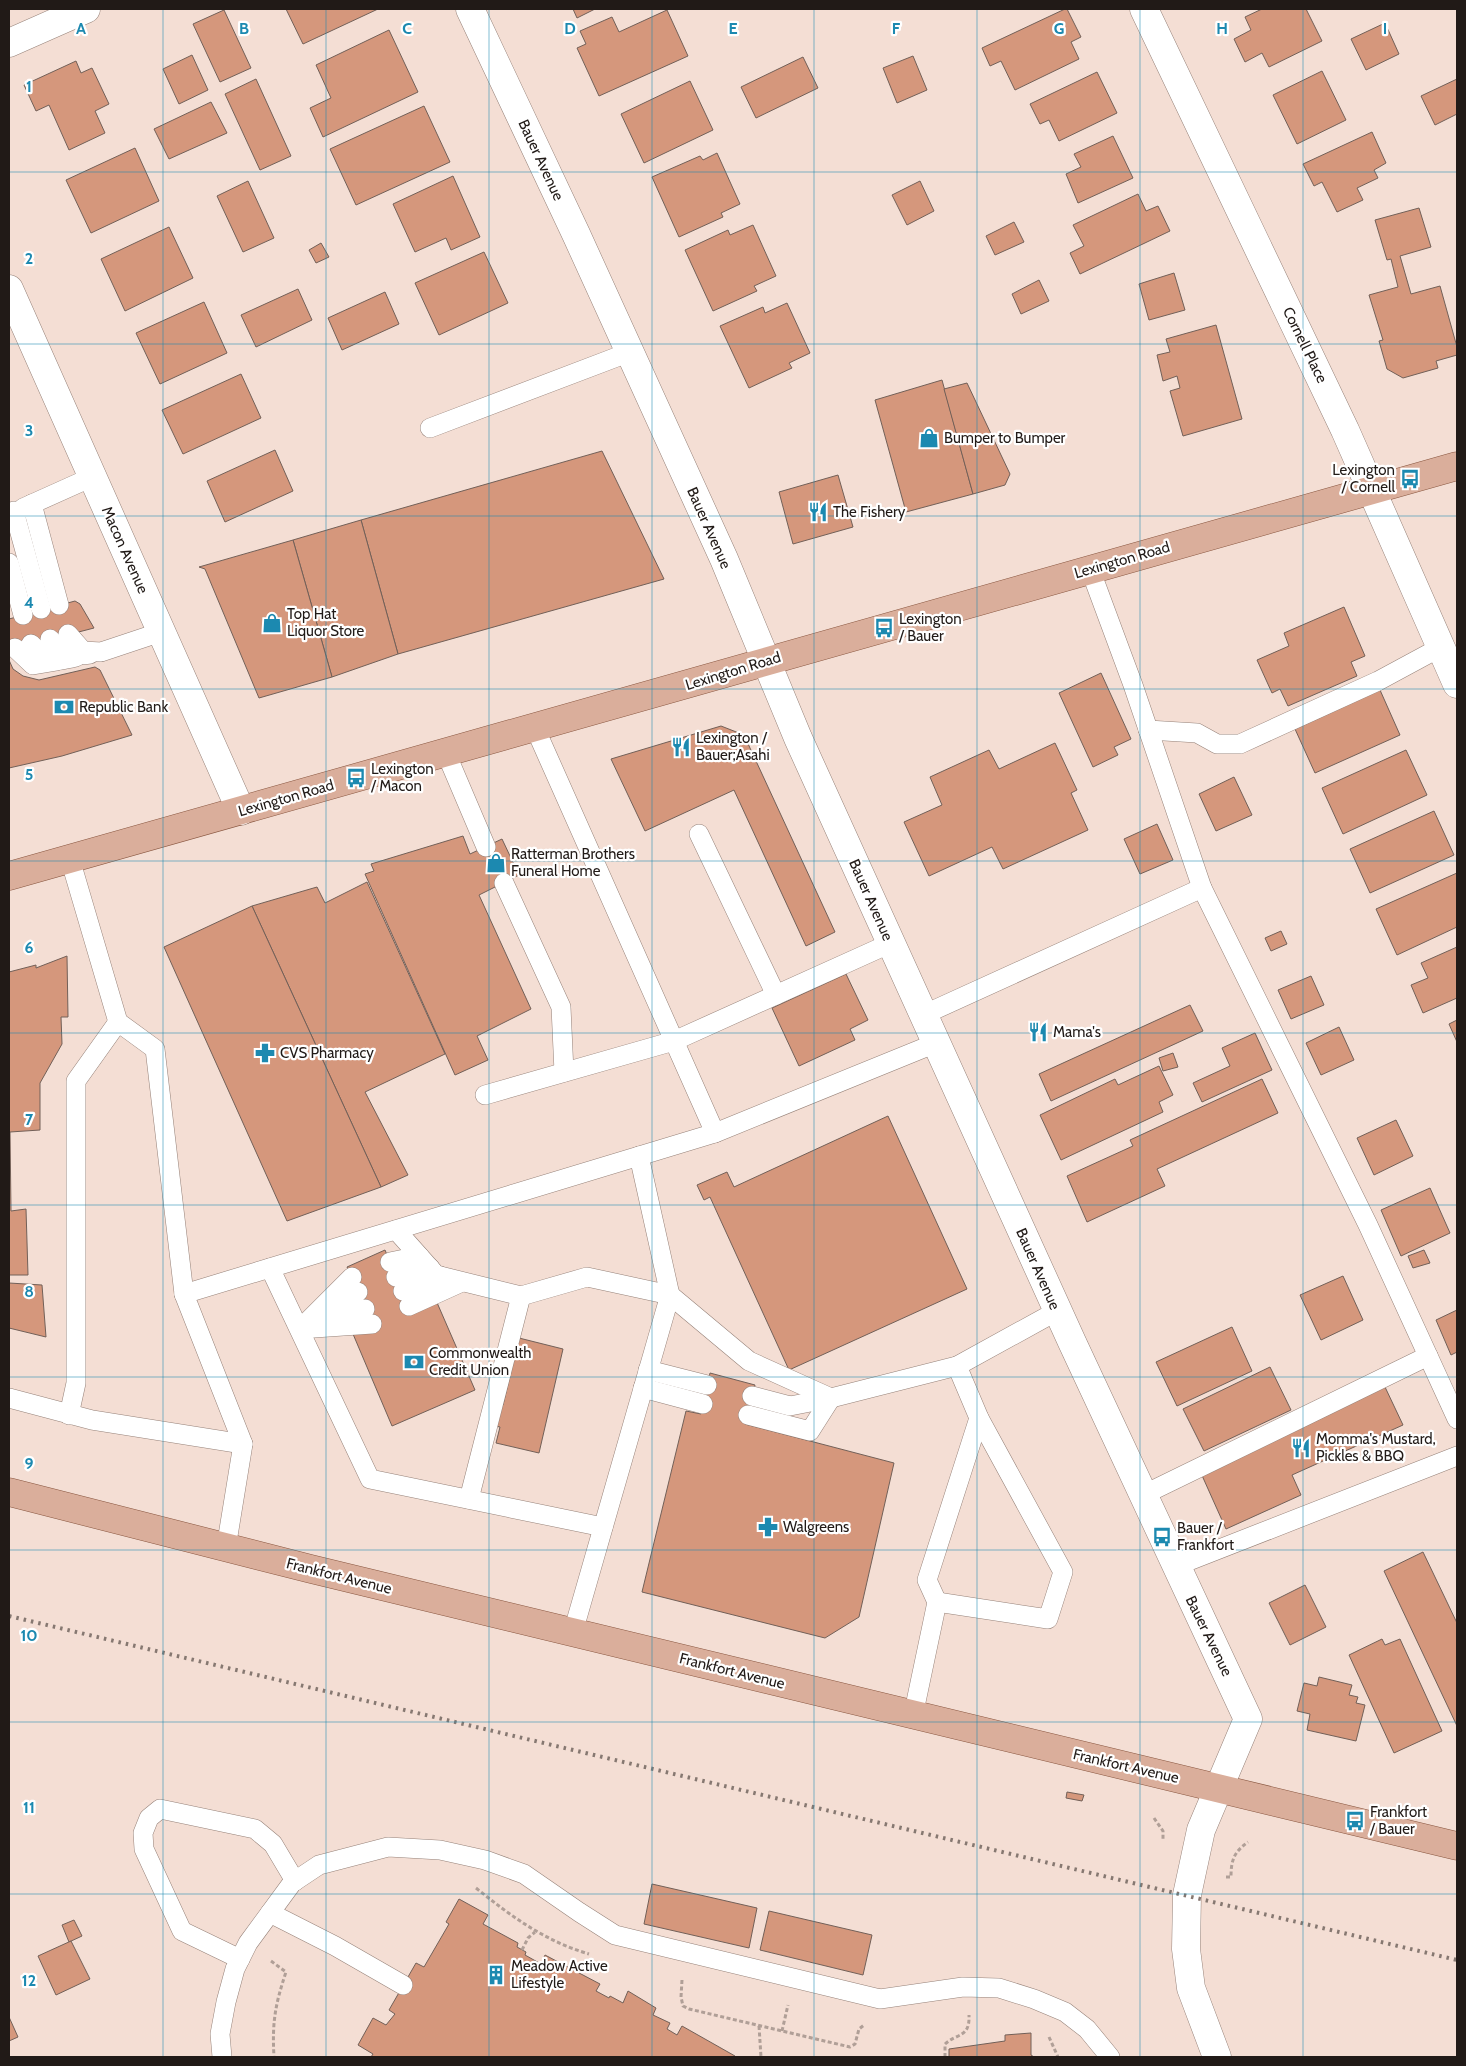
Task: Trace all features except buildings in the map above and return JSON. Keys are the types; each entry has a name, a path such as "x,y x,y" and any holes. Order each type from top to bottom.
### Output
{"main road":[{"name":"Lexington Road","path":"9,876 1457,466"},
{"name":"Frankfort Avenue","path":"9,1492 226,1548 913,1716 1457,1846"}],"street":[{"path":"9,43 86,9"},
{"name":"Bauer Avenue","path":"470,9 724,559 798,738 1057,1310 1248,1719 1202,1830 1188,1885 1185,1911 1186,1949 1191,1988 1217,2057"},
{"name":"Cornell Place","path":"1144,9 1346,430 1457,684"},
{"name":"Macon Avenue","path":"9,289 241,811"}],"lane":[{"path":"430,428 630,352"},
{"path":"32,504 50,607 11,512 92,477"},
{"path":"9,563 23,615"},
{"path":"1090,569 1202,888 1368,1225 1457,1419"},
{"path":"23,646 33,665 101,652 161,632"},
{"path":"68,634 82,651 101,652"},
{"path":"50,639 62,651 79,656"},
{"path":"1148,730 1197,733 1217,744 1240,744 1378,680 1440,647"},
{"path":"535,728 715,1133"},
{"path":"446,753 486,847"},
{"path":"699,834 776,995"},
{"path":"70,859 118,1022 155,1050 184,1294 243,1444 226,1548"},
{"path":"504,883 561,1007 564,1072"},
{"path":"923,1015 1202,888"},
{"path":"485,1095 674,1041 891,943"},
{"path":"69,1415 76,1383 76,1081 118,1022"},
{"path":"184,1294 715,1133 936,1043"},
{"path":"573,1632 670,1295 639,1156"},
{"path":"396,1230 430,1267 462,1282 521,1296 587,1277 670,1295 749,1361 831,1398"},
{"path":"399,1284 430,1267"},
{"path":"399,1284 430,1267"},
{"path":"270,1268 370,1479 603,1527"},
{"path":"399,1284 462,1282"},
{"path":"469,1500 521,1296"},
{"path":"300,1329 362,1301 300,1329"},
{"path":"752,1396 790,1406 831,1398 957,1366 1057,1310"},
{"path":"1143,1495 1428,1356"},
{"path":"937,1602 1048,1619 1063,1572 979,1418 957,1366"},
{"path":"648,1370 707,1385"},
{"path":"643,1388 703,1404"},
{"path":"9,1398 92,1420 243,1444"},
{"path":"748,1415 810,1431 831,1398"},
{"path":"913,1716 937,1602 928,1580 979,1418"},
{"path":"1176,1566 1457,1456"},
{"path":"240,1959 182,1931 144,1849 143,1833 149,1818 160,1809 255,1828 273,1844 295,1881"},
{"path":"222,2057 220,2034 235,1969 248,1943 295,1881 319,1865 388,1847 440,1850 485,1860 524,1874 615,1935 880,2000 963,1987 998,1988 1034,1999 1065,2012 1087,2029 1110,2057"},
{"path":"270,1913 403,1985"}],"path":[{"path":"1226,1877 1231,1877 1233,1856 1248,1842"},
{"path":"470,1885 534,1932 566,1947 596,1956"},
{"path":"274,2057 273,2025 286,1972 275,1966 266,1956 266,1942 279,1939 294,1925"},
{"path":"522,1950 528,1938 534,1932"},
{"path":"681,1978 683,1982 681,1997 683,2006 758,2026 850,2047 855,2044 859,2029 868,2023"},
{"path":"945,2057 945,2044 963,2034 968,2028 969,2010"},
{"path":"758,2026 761,2057"},
{"path":"1047,2033 1058,2057"}],"railway":[{"path":"9,1616 1457,1960"}],"place":[{"name":"Bumper to Bumper","path":"929,438"},
{"name":"Lexington / Cornell","path":"1410,479"},
{"name":"The Fishery","path":"818,512"},
{"name":"Top Hat Liquor Store","path":"272,623"},
{"name":"Lexington / Bauer","path":"884,628"},
{"name":"Republic Bank","path":"64,707"},
{"name":"Lexington / Bauer;Asahi","path":"681,747"},
{"name":"Lexington / Macon","path":"356,778"},
{"name":"Ratterman Brothers Funeral Home","path":"496,863"},
{"name":"Mama's","path":"1038,1032"},
{"name":"CVS Pharmacy","path":"265,1053"},
{"name":"Commonwealth Credit Union","path":"414,1362"},
{"name":"Momma's Mustard, Pickles & BBQ","path":"1301,1448"},
{"name":"Walgreens","path":"768,1527"},
{"name":"Bauer / Frankfort","path":"1162,1537"},
{"name":"Frankfort / Bauer","path":"1355,1821"},
{"name":"Meadow Active Lifestyle","path":"496,1975"}]}
